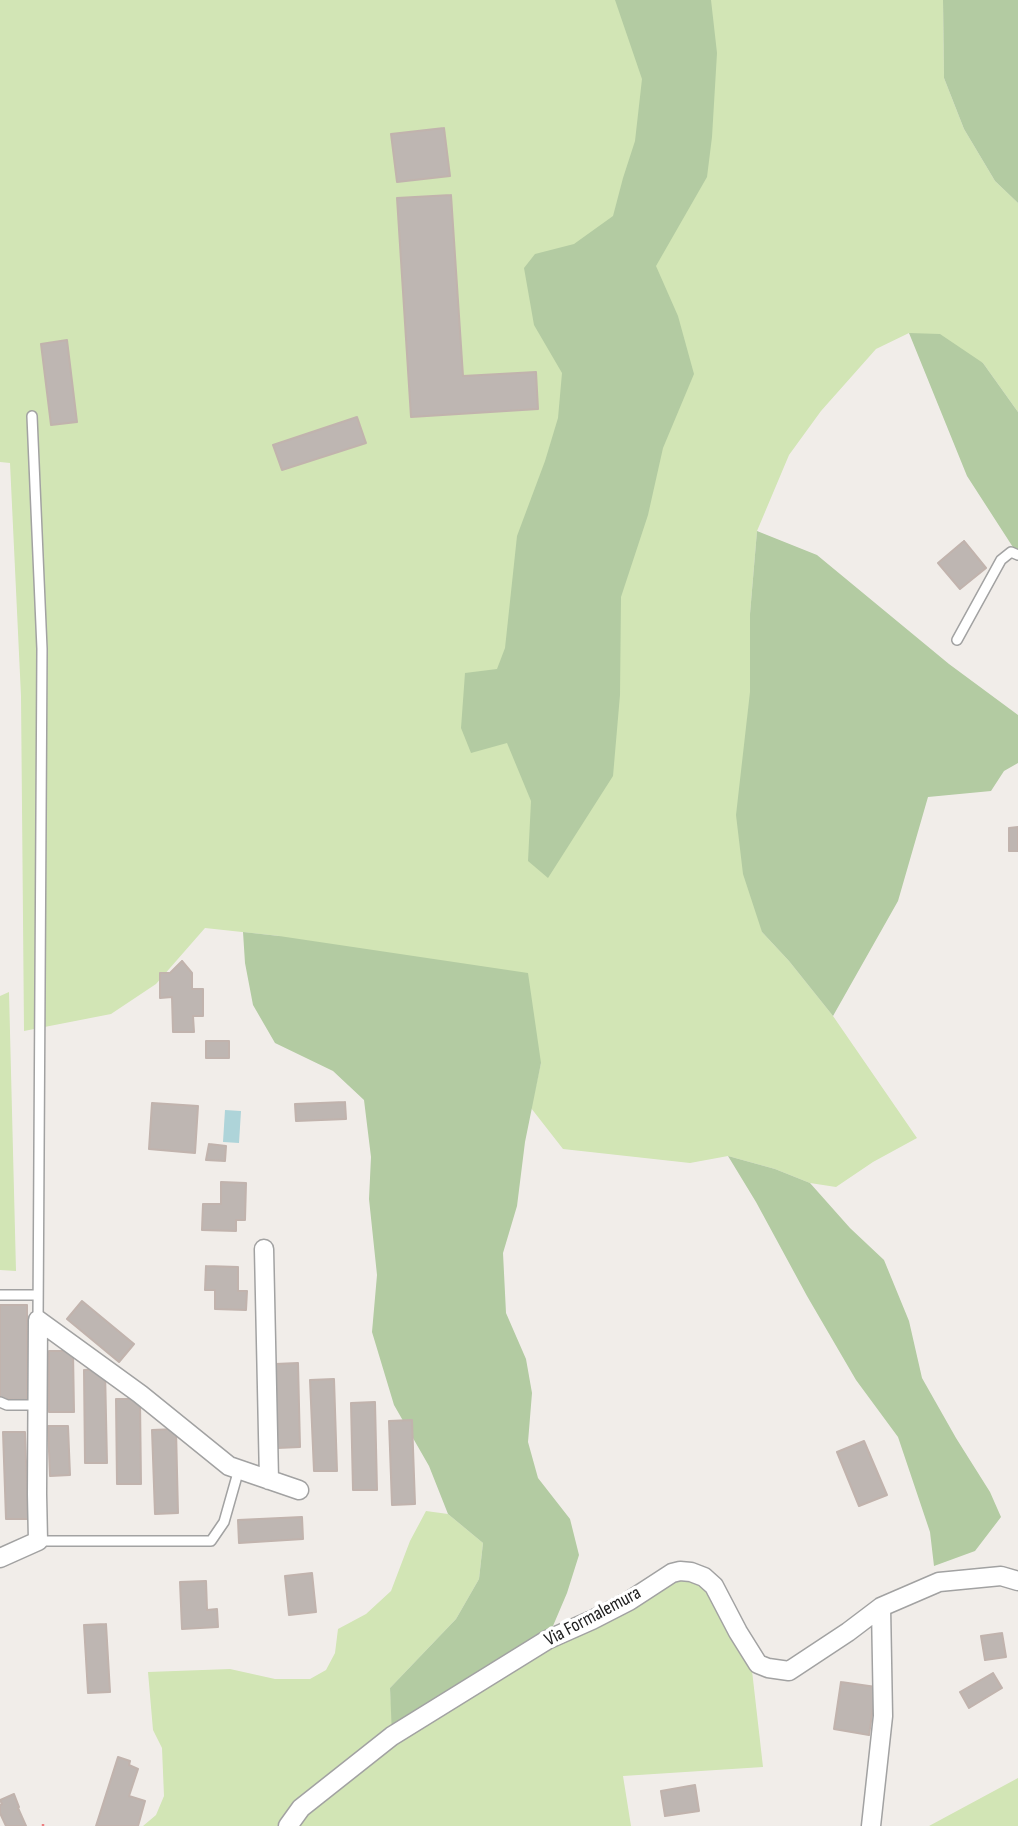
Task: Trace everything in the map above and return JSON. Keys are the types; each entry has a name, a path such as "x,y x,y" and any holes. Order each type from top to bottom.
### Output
{"street":[{"path":"264,1249 269,1480"},
{"path":"38,1320 140,1394 229,1466 299,1490"},
{"path":"0,1558 38,1541 38,1320"},
{"name":"Via Formalemura","path":"288,1826 301,1808 392,1736 547,1640 605,1614 672,1573 691,1572 704,1577 714,1586 758,1664 789,1671 881,1607 939,1582 1001,1576 1018,1581"},
{"path":"871,1826 883,1716 881,1607"}],"lane":[{"path":"32,416 42,649 38,1320"},
{"path":"957,640 1001,560 1011,552 1018,555"},
{"path":"0,1295 38,1295"},
{"path":"0,1402 7,1405 37,1405"},
{"path":"38,1541 211,1541 224,1522 239,1469"}],"green space":[{"path":"0,0 943,0 944,78 964,129 995,181 1018,203 1018,412 983,363 909,333 876,349 821,411 789,455 757,531 750,614 750,692 762,932 833,1016 917,1138 873,1162 836,1187 810,1183 775,1169 728,1156 690,1163 563,1149 531,1108 541,1063 279,936 205,928 156,984 111,1014 24,1031 21,696 10,463 0,462"},
{"path":"615,0 711,0 717,53 707,177 656,266 678,316 694,374 663,448 648,515 621,597 620,695 613,776 548,878 528,861 531,801 507,743 471,753 461,728 465,673 497,669 505,648 517,536 558,418 562,373 534,325 524,268 535,254 574,244 613,216 635,141 642,79"},
{"path":"943,0 1018,0 1018,203 995,181 964,129 944,78"},
{"path":"909,333 940,334 983,363 1018,412 1018,555 967,476"},
{"path":"757,531 817,555 949,664 1018,715 1018,763 1004,771 991,791 928,797 898,901 833,1016 762,932 743,874 736,815 750,692 750,614"},
{"path":"243,932 528,973 541,1063 525,1142 517,1206 503,1253 506,1313 526,1359 532,1393 528,1442 538,1478 570,1519 579,1555 567,1593 547,1640 392,1736 390,1688 456,1619 479,1579 483,1543 448,1514 429,1466 394,1405 372,1332 377,1275 369,1199 371,1157 364,1100 333,1071 275,1043 253,1005 245,963"},
{"path":"9,992 16,1271 0,1270 0,996"},
{"path":"728,1156 775,1169 810,1183 850,1228 884,1260 909,1321 922,1378 990,1492 1001,1517 975,1551 934,1566 930,1532 898,1437 856,1380"},
{"path":"426,1511 448,1514 483,1543 479,1579 456,1619 390,1688 393,1735 663,1578 704,1577 750,1653 763,1767 623,1776 631,1826 143,1826 156,1815 164,1796 162,1748 153,1730 148,1672 230,1669 275,1679 310,1679 326,1670 335,1653 338,1629 366,1614 391,1591 410,1541"},
{"path":"1018,1778 1018,1826 929,1826"}],"water":[{"path":"225,1110 241,1111 239,1143 223,1142"}],"building":[{"path":"444,128 450,176 397,182 391,134"},
{"path":"451,195 463,376 536,372 538,409 411,417 397,198"},
{"path":"67,340 77,422 51,425 41,344"},
{"path":"357,417 366,443 282,470 273,445"},
{"path":"964,541 986,568 960,589 938,563"},
{"path":"1018,827 1018,851 1009,851 1009,828"},
{"path":"182,961 192,973 192,989 203,989 203,1016 193,1016 194,1032 173,1032 172,997 160,998 160,973 170,973"},
{"path":"206,1041 229,1041 229,1058 206,1058"},
{"path":"345,1102 346,1119 296,1121 295,1104"},
{"path":"152,1103 198,1106 195,1153 149,1149"},
{"path":"209,1144 226,1146 225,1161 206,1160"},
{"path":"221,1182 246,1183 245,1220 236,1220 236,1231 202,1230 203,1204 221,1204"},
{"path":"206,1266 238,1267 238,1291 247,1291 246,1310 215,1309 215,1290 205,1290"},
{"path":"82,1301 134,1344 119,1362 67,1319"},
{"path":"0,1305 27,1305 27,1400 0,1399"},
{"path":"49,1351 73,1351 74,1412 49,1412"},
{"path":"298,1363 300,1447 277,1448 275,1364"},
{"path":"105,1369 107,1463 85,1463 84,1370"},
{"path":"334,1379 337,1471 314,1471 310,1380"},
{"path":"116,1399 140,1399 141,1484 117,1484"},
{"path":"375,1402 377,1490 353,1490 351,1403"},
{"path":"412,1420 415,1504 392,1505 389,1421"},
{"path":"48,1426 68,1426 70,1475 50,1476"},
{"path":"176,1429 178,1513 155,1514 152,1430"},
{"path":"3,1432 25,1432 28,1519 6,1519"},
{"path":"864,1441 887,1495 859,1506 837,1452"},
{"path":"302,1517 303,1539 239,1543 238,1520"},
{"path":"312,1573 316,1612 289,1615 285,1576"},
{"path":"206,1581 207,1610 217,1609 218,1627 182,1629 180,1582"},
{"path":"106,1624 110,1692 88,1693 84,1625"},
{"path":"1002,1633 1006,1657 985,1660 981,1636"},
{"path":"993,1673 1002,1688 969,1708 960,1692"},
{"path":"841,1682 876,1687 869,1735 834,1729"},
{"path":"118,1757 130,1761 129,1765 138,1769 129,1796 145,1801 138,1826 96,1826"},
{"path":"695,1785 699,1811 665,1816 661,1791"},
{"path":"14,1794 26,1826 6,1826 0,1813 0,1800"}]}
